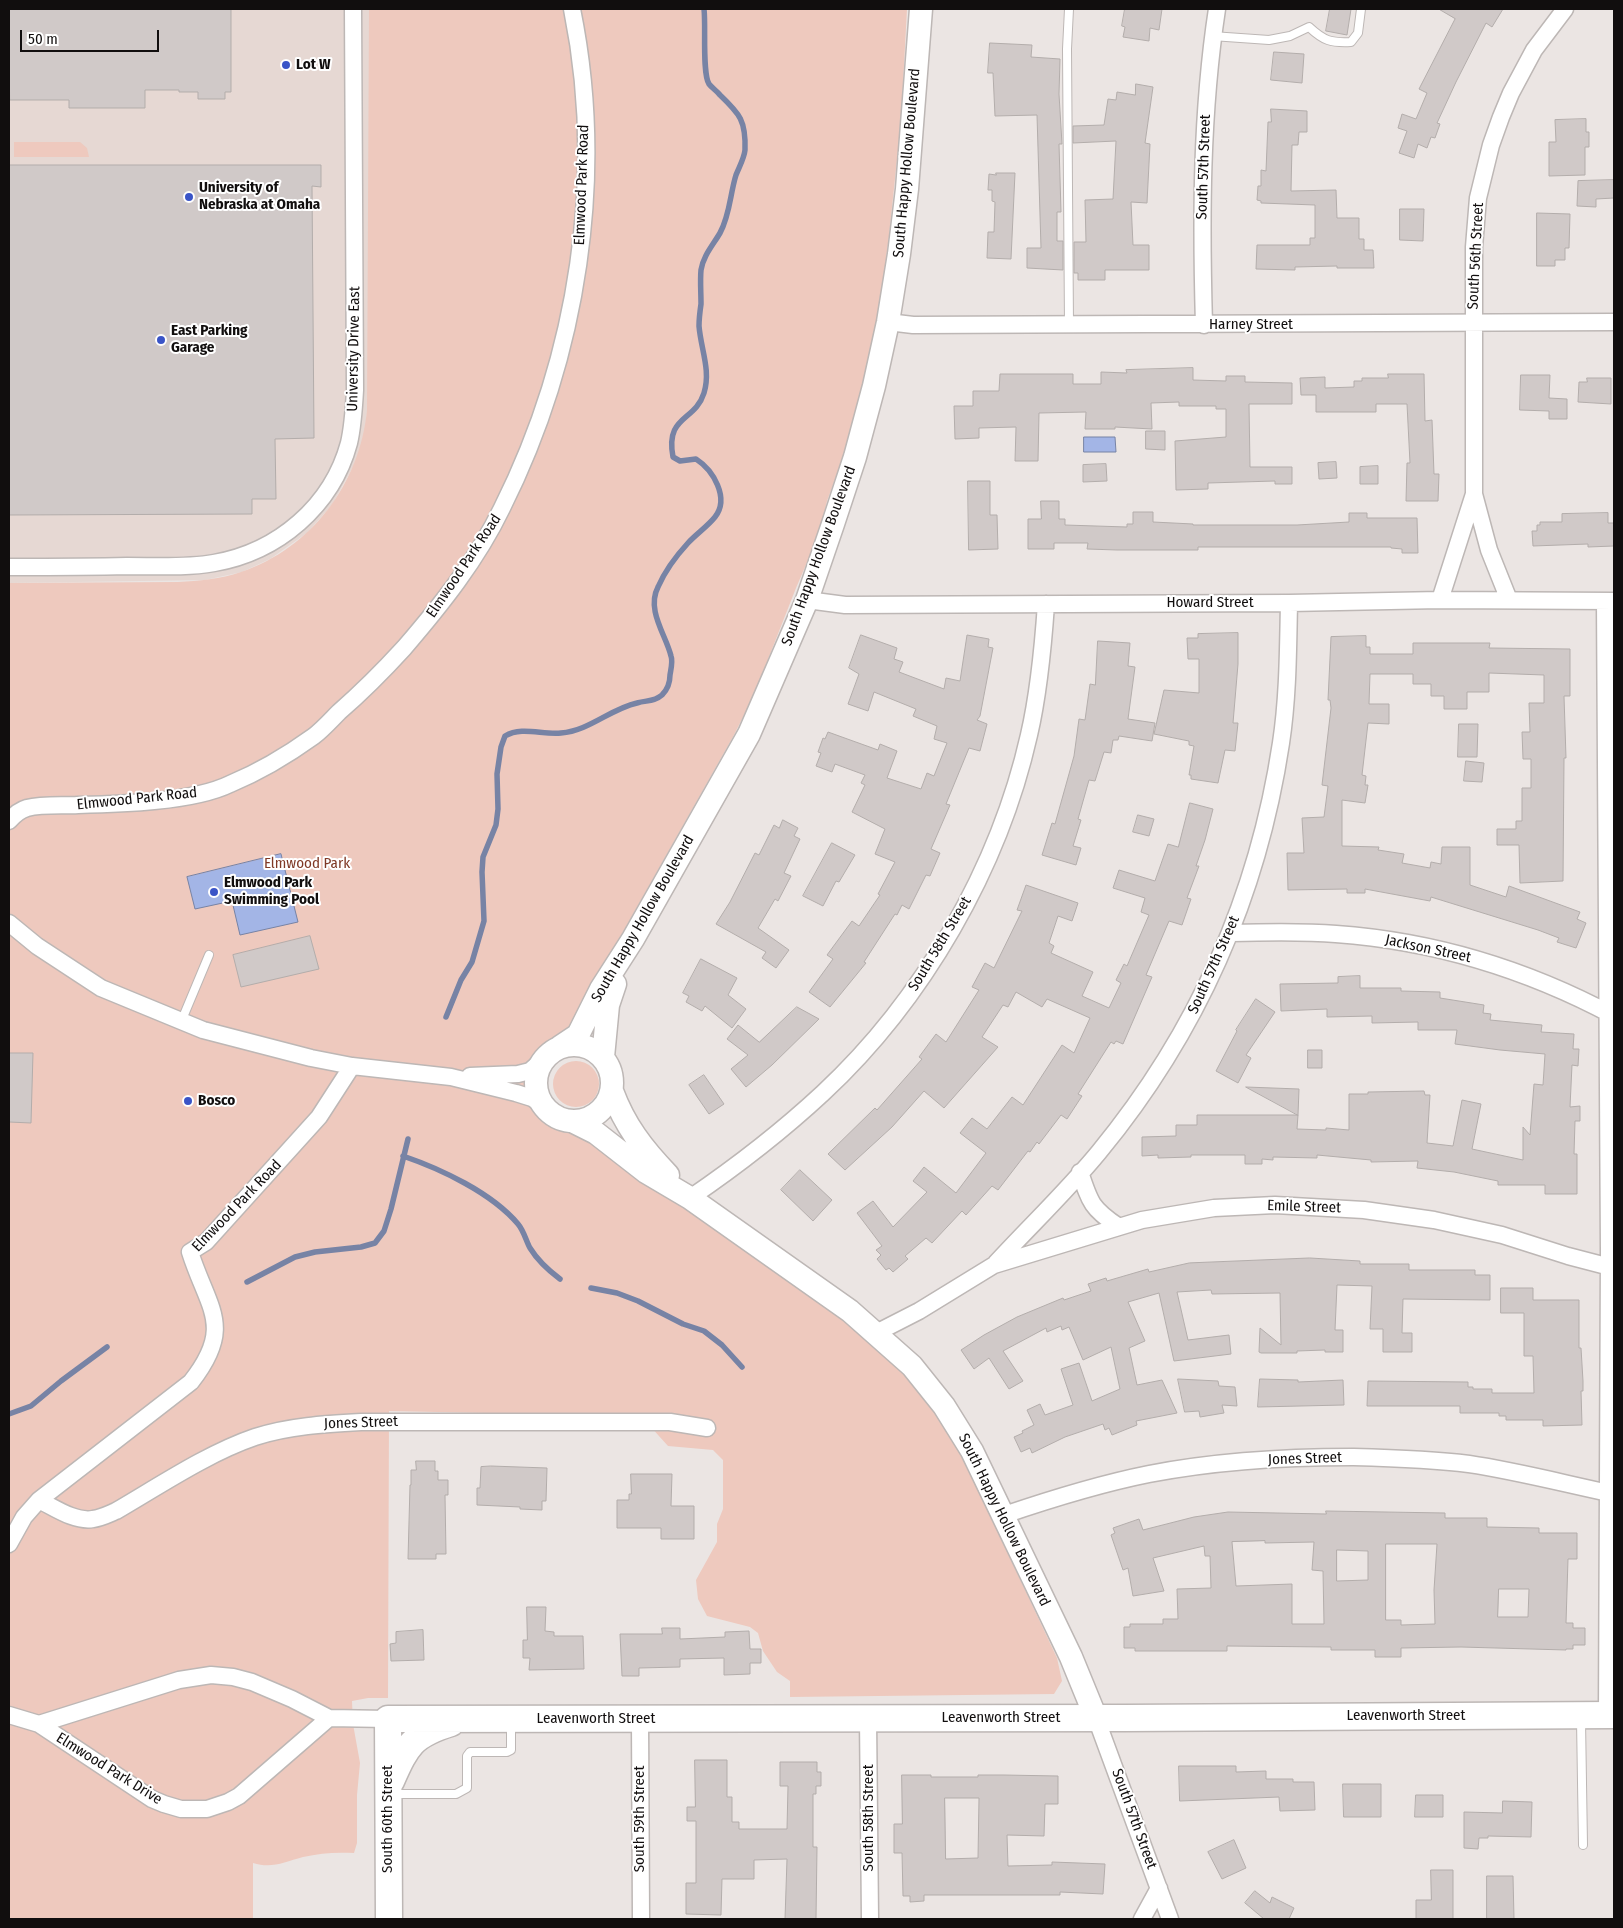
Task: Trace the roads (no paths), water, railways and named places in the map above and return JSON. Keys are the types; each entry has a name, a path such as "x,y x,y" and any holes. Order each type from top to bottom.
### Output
{"main road":[{"name":"Leavenworth Street","path":"388,1719 1611,1715"},
{"name":"South 60th Street","path":"388,1719 389,1919"},
{"path":"388,1791 402,1755 412,1742 430,1730 464,1719"}],"street":[{"name":"University Drive East","path":"9,567 184,566 215,563 257,550 285,535 317,504 331,486 349,444 355,390 353,9"},
{"name":"Elmwood Park Road","path":"9,821 24,809 35,807 92,805 171,798 201,794 229,786 315,735 382,672 433,615 459,578 482,543 512,486 544,407 569,317 583,227 586,130 577,33 572,9"},
{"name":"South Happy Hollow Boulevard","path":"553,1052 578,1035 601,989 749,734 807,600 854,457 874,386 888,322 907,189 921,9"},
{"name":"South 57th Street","path":"1204,325 1202,173 1206,103 1216,9"},
{"name":"South 56th Street","path":"1509,600 1489,550 1474,494 1474,247 1478,198 1491,145 1511,93 1534,50 1565,9"},
{"name":"Harney Street","path":"888,322 913,325 1069,326 1614,322"},
{"name":"South 56th Street","path":"1440,600 1474,494"},
{"name":"Howard Street","path":"807,600 845,605 1289,603 1440,600 1610,601"},
{"path":"1610,601 1612,1267 1609,1493 1611,1715"},
{"name":"South 57th Street","path":"994,1265 1098,1153 1138,1102 1168,1057 1214,972 1252,874 1271,799 1281,741 1288,674 1289,603"},
{"name":"South 58th Street","path":"690,1198 742,1162 783,1130 825,1092 898,1010 936,956 963,910 986,862 1011,799 1029,736 1040,677 1046,604"},
{"path":"9,923 37,946 101,988 202,1030 243,1041 352,1066 450,1077 516,1093 532,1098 557,1117 574,1122 587,1119 599,1113 607,1103 612,1091 613,1079 610,1067 603,1057 583,1045 572,1044 553,1052 530,1071 513,1074 450,1077"},
{"name":"Jackson Street","path":"1230,933 1297,932 1336,934 1382,939 1431,948 1482,961 1536,979 1572,994 1611,1014"},
{"path":"603,1057 608,1005 632,938"},
{"path":"543,1105 537,1093 536,1080 539,1068 553,1052"},
{"name":"Elmwood Park Road","path":"9,1544 24,1517 39,1500 191,1382 204,1366 211,1351 215,1328 210,1304 190,1252 206,1242 296,1144 319,1117 352,1066"},
{"name":"South Happy Hollow Boulevard","path":"612,1091 621,1114 633,1134 650,1157 690,1198"},
{"name":"South Happy Hollow Boulevard","path":"574,1122 596,1133 646,1172 690,1198 850,1311 912,1366 944,1406 972,1451 1071,1658 1096,1718"},
{"path":"1080,1172 1088,1196 1099,1214 1119,1227"},
{"name":"Emile Street","path":"994,1265 1142,1220 1214,1208 1276,1205 1364,1210 1434,1220 1502,1235 1612,1267"},
{"path":"876,1333 919,1311 994,1265"},
{"name":"Jones Street","path":"39,1500 79,1518 91,1520 116,1511 235,1445 274,1432 315,1425 361,1422 670,1422 707,1428"},
{"name":"Jones Street","path":"1004,1515 1081,1490 1149,1474 1222,1463 1297,1457 1382,1458 1467,1464 1534,1475 1609,1493"},
{"name":"Elmwood Park Drive","path":"39,1724 179,1680 211,1675 233,1677 252,1682 292,1699 329,1718 388,1719"},
{"name":"Elmwood Park Drive","path":"9,1715 39,1724 152,1798 181,1809 194,1810 207,1809 239,1796 329,1718"},
{"name":"South 58th Street","path":"868,1718 870,1919"},
{"name":"South 57th Street","path":"1096,1718 1170,1919"},
{"name":"South 59th Street","path":"640,1719 641,1919"},
{"path":"1142,1919 1159,1888"}],"lane":[{"path":"1069,9 1067,49 1069,326"},
{"path":"1212,36 1269,40 1290,36 1309,28 1320,37 1334,43 1351,42 1358,33 1361,9"},
{"path":"181,1022 209,955"},
{"path":"1581,1715 1583,1845"},
{"path":"388,1791 456,1794 464,1791 467,1788 467,1756 470,1752 507,1752 512,1750 511,1719"}],"water":[{"path":"1084,437 1115,437 1116,452 1084,452"},
{"path":"281,854 298,922 240,935 232,901 195,909 187,877"}],"waterway":[{"path":"446,1017 461,980 472,962 484,921 483,857 496,825 498,809 497,774 501,747 505,736 518,732 561,733 571,731 627,706 653,700 662,695 669,683 672,660 658,622 654,605 655,596 664,575 675,558 712,521 719,510 720,493 713,477 696,459 680,461 673,457 672,443 673,433 677,426 700,402 706,385 706,368 699,326 701,270 706,255 723,226 736,175 743,160 745,150 743,125 737,113 709,84 707,78 704,9"},
{"path":"247,1282 295,1257 315,1252 361,1247 375,1243 384,1231 391,1209 408,1139"},
{"path":"403,1156 465,1183 494,1202 518,1224 536,1257 560,1279"},
{"path":"591,1288 617,1293 638,1301 683,1324 704,1331 722,1345 742,1367"},
{"path":"9,1414 31,1406 107,1347"}],"place":[{"name":"Lot W","path":"286,65"},
{"name":"University of Nebraska at Omaha","path":"189,197"},
{"name":"East Parking Garage","path":"161,340"},
{"name":"Elmwood Park Swimming Pool","path":"214,892"},
{"name":"Bosco","path":"188,1101"}],"park label":[{"name":"Elmwood Park","path":"307,864"}]}
